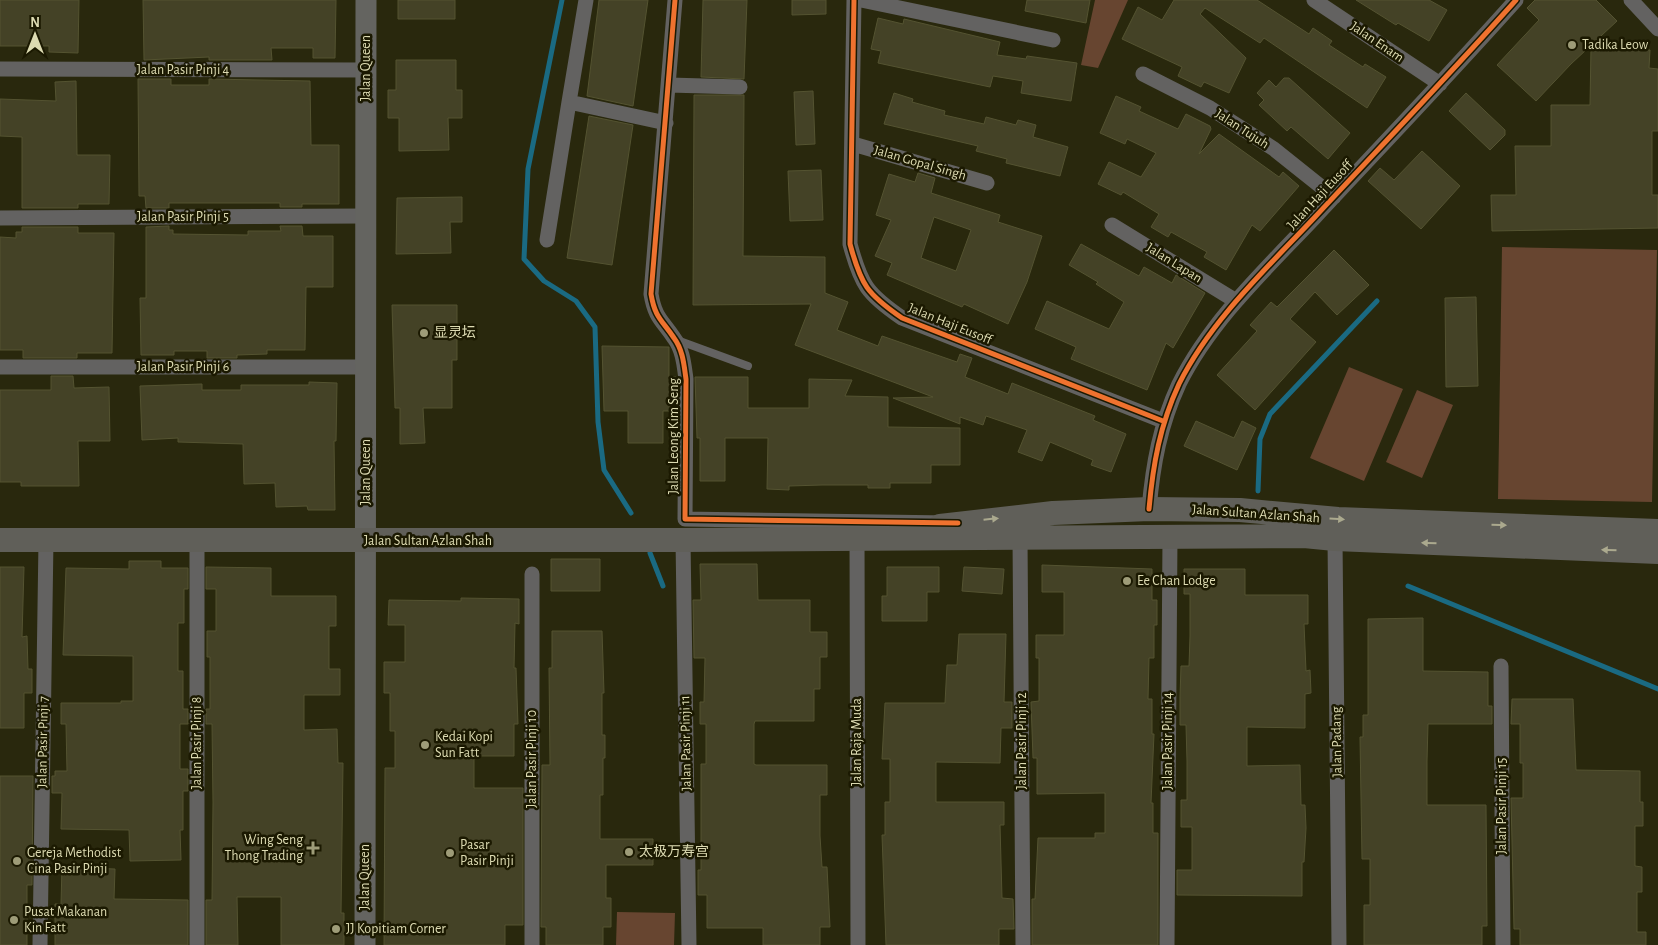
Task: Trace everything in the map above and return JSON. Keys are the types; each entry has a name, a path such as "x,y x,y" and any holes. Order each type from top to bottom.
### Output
{"main road":[{"name":"Jalan Queen","path":"365,945 366,0"},
{"name":"Jalan Sultan Azlan Shah","path":"0,540 683,540 958,523 1053,513 1149,509 1240,510 1338,519 1658,531"},
{"path":"1020,538 1051,529 1142,519 1149,509 1154,518 1255,526 1304,536"},
{"name":"Jalan Sultan Azlan Shah","path":"856,530 1020,538 1304,536 1335,539 1658,552"}],"street":[{"path":"548,240 586,0"},
{"name":"Jalan Leong Kim Seng","path":"675,0 651,294 654,312 675,339 683,357 686,379 685,519 856,530"},
{"name":"Jalan Haji Eusoff","path":"854,0 850,244 858,275 877,301 902,318 1163,422"},
{"path":"861,0 1053,40"},
{"name":"Jalan Enam","path":"1314,0 1440,84"},
{"name":"Jalan Haji Eusoff","path":"1149,509 1153,462 1163,422 1180,383 1202,346 1236,301 1440,84 1516,0"},
{"path":"1631,0 1658,29"},
{"name":"Jalan Pasir Pinji 4","path":"0,69 366,70"},
{"name":"Jalan Tujuh","path":"1143,74 1210,108 1274,150 1334,197"},
{"path":"669,85 740,87"},
{"path":"569,102 666,123"},
{"name":"Jalan Gopal Singh","path":"853,144 988,183"},
{"name":"Jalan Pasir Pinji 5","path":"0,218 366,216"},
{"name":"Jalan Lapan","path":"1112,225 1236,301"},
{"name":"Jalan Pasir Pinji 6","path":"0,367 366,368"},
{"name":"Jalan Raja Muda","path":"856,530 858,945"},
{"name":"Jalan Pasir Pinji 12","path":"1020,538 1023,945"},
{"name":"Jalan Pasir Pinji 14","path":"1166,945 1170,538"},
{"name":"Jalan Padang","path":"1335,539 1339,945"},
{"name":"Jalan Pasir Pinji 7","path":"40,945 46,540"},
{"name":"Jalan Pasir Pinji 8","path":"197,540 197,945"},
{"name":"Jalan Pasir Pinji 11","path":"683,540 689,945"},
{"name":"Jalan Pasir Pinji 10","path":"532,574 532,945"},
{"name":"Jalan Pasir Pinji 15","path":"1501,666 1502,945"}],"lane":[{"path":"675,339 748,366"}],"shaded area":[{"path":"1095,0 1128,0 1098,68 1081,65"},
{"path":"1502,247 1657,250 1652,502 1498,499"},
{"path":"1349,367 1403,389 1364,481 1310,458"},
{"path":"1417,390 1453,405 1422,478 1386,462"},
{"path":"617,912 675,913 674,945 616,945"}],"building":[{"path":"0,0 79,0 78,53 49,52 49,46 0,46"},
{"path":"143,0 336,0 335,58 313,58 313,48 271,48 272,60 209,60 209,57 144,60"},
{"path":"398,0 455,0 455,19 398,19"},
{"path":"599,0 648,0 633,106 587,96"},
{"path":"703,0 747,0 744,79 701,77"},
{"path":"792,0 826,0 826,14 792,15"},
{"path":"1027,0 1090,0 1086,23 1025,11"},
{"path":"1174,0 1257,0 1309,34 1313,28 1332,41 1329,45 1363,67 1365,64 1386,77 1367,108 1264,38 1260,43 1205,8 1200,14 1246,58 1229,93 1204,82 1201,87 1178,76 1182,67 1122,39 1138,7 1162,20"},
{"path":"1356,0 1429,0 1447,10 1429,41 1398,23 1396,25"},
{"path":"1535,0 1596,0 1617,21 1571,64 1536,101 1497,65 1539,20 1527,8"},
{"path":"878,18 903,24 904,19 1000,42 997,55 1026,59 1027,56 1077,63 1071,101 1021,93 1023,81 993,76 990,87 878,63 881,51 871,49"},
{"path":"1591,48 1650,50 1649,68 1658,69 1658,131 1652,131 1652,195 1658,195 1658,228 1492,231 1491,195 1516,195 1515,146 1551,146 1551,105 1590,105"},
{"path":"396,60 456,60 456,90 462,90 462,118 448,118 449,150 399,151 399,118 388,118 388,90 396,90"},
{"path":"1284,78 1289,78 1350,133 1328,159 1291,127 1287,131 1259,105 1264,100 1257,93 1269,80 1276,87"},
{"path":"138,79 171,79 171,85 209,85 209,79 310,81 311,145 339,145 339,204 302,204 302,207 280,207 280,203 169,203 169,208 146,208 145,196 139,196"},
{"path":"76,81 77,155 110,155 109,204 78,204 78,208 22,208 22,137 0,136 0,99 56,101 55,82"},
{"path":"813,91 815,144 796,145 794,92"},
{"path":"894,93 913,99 912,102 945,111 944,115 984,124 986,117 1016,125 1018,120 1036,125 1033,137 1068,147 1060,176 1006,163 1007,159 976,151 978,146 884,124"},
{"path":"1466,93 1505,130 1505,135 1490,150 1449,111"},
{"path":"694,95 744,95 743,256 825,257 825,293 848,302 837,330 878,346 882,336 957,362 960,354 972,358 965,377 1008,394 1012,383 1095,416 1093,420 1126,434 1111,472 1091,465 1093,460 1050,442 1042,461 1018,452 1027,430 986,416 983,425 960,417 960,424 893,398 933,397 795,345 811,304 693,305"},
{"path":"1116,96 1141,107 1139,111 1178,129 1186,114 1210,126 1211,129 1199,154 1219,134 1279,177 1283,172 1299,186 1260,231 1252,225 1226,270 1204,257 1207,252 1171,232 1168,237 1151,227 1159,214 1123,192 1121,195 1098,184 1109,162 1141,177 1156,153 1127,139 1125,144 1100,133"},
{"path":"589,116 633,125 612,265 567,258"},
{"path":"1422,151 1460,186 1421,229 1368,181 1380,168 1394,180"},
{"path":"821,170 823,220 790,221 788,171"},
{"path":"918,173 935,178 931,193 1000,215 998,222 1042,236 1027,282 1008,324 964,304 962,307 887,275 892,263 875,256 891,220 876,215 889,174 915,182","holes":["934,217 971,230 956,271 921,258"]},
{"path":"462,197 462,222 450,222 451,253 396,254 397,198"},
{"path":"169,226 169,230 173,230 173,234 248,235 248,231 281,231 280,226 302,226 303,236 333,236 333,287 306,287 305,350 267,350 267,354 237,355 237,358 207,358 207,351 174,351 174,355 141,355 140,298 146,298 146,227"},
{"path":"22,227 78,227 78,233 114,233 112,353 77,353 77,358 23,358 23,350 0,350 0,237 16,238 16,232 22,232"},
{"path":"1081,244 1139,276 1144,267 1172,283 1176,275 1205,293 1173,348 1166,343 1147,390 1071,359 1076,347 1035,329 1047,301 1109,329 1124,302 1096,284 1098,282 1069,265"},
{"path":"1334,250 1369,285 1337,315 1315,292 1290,319 1316,342 1255,410 1217,375 1257,331 1250,325 1271,302 1277,307"},
{"path":"1476,297 1478,386 1446,387 1445,298"},
{"path":"392,305 457,305 457,360 452,360 452,408 423,408 425,443 400,444 400,408 395,408"},
{"path":"602,346 669,347 669,377 676,377 676,404 670,404 670,411 663,411 663,443 628,443 628,411 604,411"},
{"path":"51,376 73,376 74,388 109,387 110,441 78,441 79,486 21,486 21,482 0,482 0,390 51,390"},
{"path":"695,377 748,377 748,408 809,408 809,379 852,380 845,396 888,397 888,427 960,428 960,465 931,465 931,483 890,483 890,488 868,488 868,485 822,485 789,486 789,490 767,489 768,438 725,438 725,481 700,481 700,438 697,438"},
{"path":"309,382 337,383 336,441 334,441 335,510 308,510 307,506 276,507 275,483 244,484 243,444 178,442 178,438 142,440 140,386 202,384 202,390 241,390 241,385 309,385"},
{"path":"1196,421 1234,438 1242,421 1256,428 1237,470 1184,446"},
{"path":"551,559 600,559 600,591 551,591"},
{"path":"129,561 161,561 161,568 188,568 188,589 184,589 184,623 178,623 178,671 183,671 183,709 188,709 188,724 180,724 180,769 188,769 188,791 183,791 183,830 180,830 181,860 130,861 129,830 61,829 62,793 52,793 52,776 55,776 55,771 67,771 66,724 61,724 61,703 121,703 121,701 133,701 133,656 63,655 66,568 129,569"},
{"path":"700,564 757,564 758,600 810,600 810,632 827,632 827,657 820,657 820,689 814,689 814,721 755,721 754,724 754,764 827,765 827,795 820,795 820,836 822,867 827,867 830,927 820,927 820,945 763,945 763,928 707,928 707,895 698,895 698,870 701,870 701,764 706,764 706,724 700,724 700,702 704,702 705,658 694,658 693,600 701,600"},
{"path":"1042,565 1152,569 1152,600 1157,600 1157,625 1154,625 1154,658 1149,658 1148,699 1152,699 1152,734 1154,734 1151,803 1153,803 1153,833 1158,833 1158,945 1032,945 1032,899 1035,899 1038,838 1095,838 1095,833 1105,833 1105,793 1037,794 1037,758 1033,758 1031,702 1039,701 1039,658 1036,658 1036,635 1064,635 1064,592 1042,592"},
{"path":"0,567 24,567 22,637 27,636 28,669 32,669 32,693 24,693 24,728 0,728"},
{"path":"206,567 271,568 271,596 336,596 336,626 329,626 329,669 340,669 340,695 304,695 304,730 337,729 338,763 343,763 341,913 344,913 344,945 281,945 281,897 237,897 238,945 206,945 206,900 212,900 213,803 212,724 206,724 206,709 210,709 210,657 207,657 207,631 216,631 216,589 206,589"},
{"path":"887,567 939,567 939,592 927,592 927,621 882,621 882,596 887,596"},
{"path":"964,567 1004,569 1002,594 962,591"},
{"path":"1184,569 1245,569 1245,595 1308,595 1308,624 1304,624 1306,671 1310,670 1311,693 1305,694 1305,728 1247,727 1247,766 1300,765 1301,805 1305,805 1306,828 1304,862 1302,862 1302,896 1177,895 1177,870 1192,870 1192,827 1181,827 1181,800 1187,800 1187,761 1186,725 1180,725 1181,666 1189,666 1190,636 1190,594 1184,594"},
{"path":"461,598 519,599 519,624 515,623 514,668 516,668 518,724 514,724 514,756 474,756 474,788 523,788 523,925 505,925 505,945 384,945 385,768 395,768 395,731 390,731 390,693 384,693 384,662 405,662 405,625 388,625 389,600 461,601"},
{"path":"1423,618 1423,671 1488,672 1488,706 1492,706 1492,724 1428,724 1427,761 1427,805 1486,805 1487,926 1482,926 1482,945 1364,945 1364,905 1370,905 1370,859 1362,859 1360,737 1363,737 1363,715 1368,715 1368,619"},
{"path":"552,631 602,631 604,693 602,693 602,735 605,735 605,758 603,758 603,795 600,795 600,839 653,839 653,865 606,865 606,898 611,898 611,927 603,927 603,945 546,945 546,927 541,927 542,765 550,765 549,668 552,668"},
{"path":"959,634 1006,634 1004,702 1012,702 1012,728 1001,728 1000,763 936,762 936,802 1004,802 1004,825 1000,825 1002,898 1013,899 1014,929 999,929 999,945 886,945 882,835 885,835 885,802 890,802 890,759 882,759 885,703 945,703 947,665 957,665"},
{"path":"1512,699 1573,699 1576,770 1640,771 1640,802 1643,802 1643,826 1635,826 1635,866 1642,867 1642,892 1637,892 1637,932 1646,932 1646,945 1520,945 1520,929 1514,929 1511,798 1523,798 1523,763 1520,763 1520,724 1511,724"},
{"path":"0,776 33,776 32,885 27,885 27,945 0,945"},
{"path":"62,867 115,869 114,899 188,900 188,945 55,945 55,904 61,904"}],"waterway":[{"path":"562,0 528,169 524,259 544,281 576,301 595,327 598,422 604,470 631,513"},
{"path":"1258,491 1260,439 1270,414 1377,301"},
{"path":"650,553 663,586"},
{"path":"1408,586 1658,689"}],"cycle path":[{"path":"675,0 651,294 657,314 674,338 683,358 685,368 685,519 958,523"},
{"path":"854,0 850,244 858,269 867,287 873,295 902,318 1163,421"},
{"path":"1149,509 1155,460 1172,399 1192,361 1207,338 1259,276 1516,0"}],"place":[{"name":"Tadika Leow","path":"1572,45"},
{"name":"显灵坛","path":"424,333"},
{"name":"Ee Chan Lodge","path":"1127,581"},
{"name":"Kedai Kopi Sun Fatt","path":"425,745"},
{"name":"Wing Seng Thong Trading","path":"313,848"},
{"name":"太极万寿宫","path":"629,852"},
{"name":"Pasar Pasir Pinji","path":"450,853"},
{"name":"Gereja Methodist Cina Pasir Pinji","path":"17,861"},
{"name":"Pusat Makanan Kin Fatt","path":"14,920"},
{"name":"JJ Kopitiam Corner","path":"336,929"}]}
